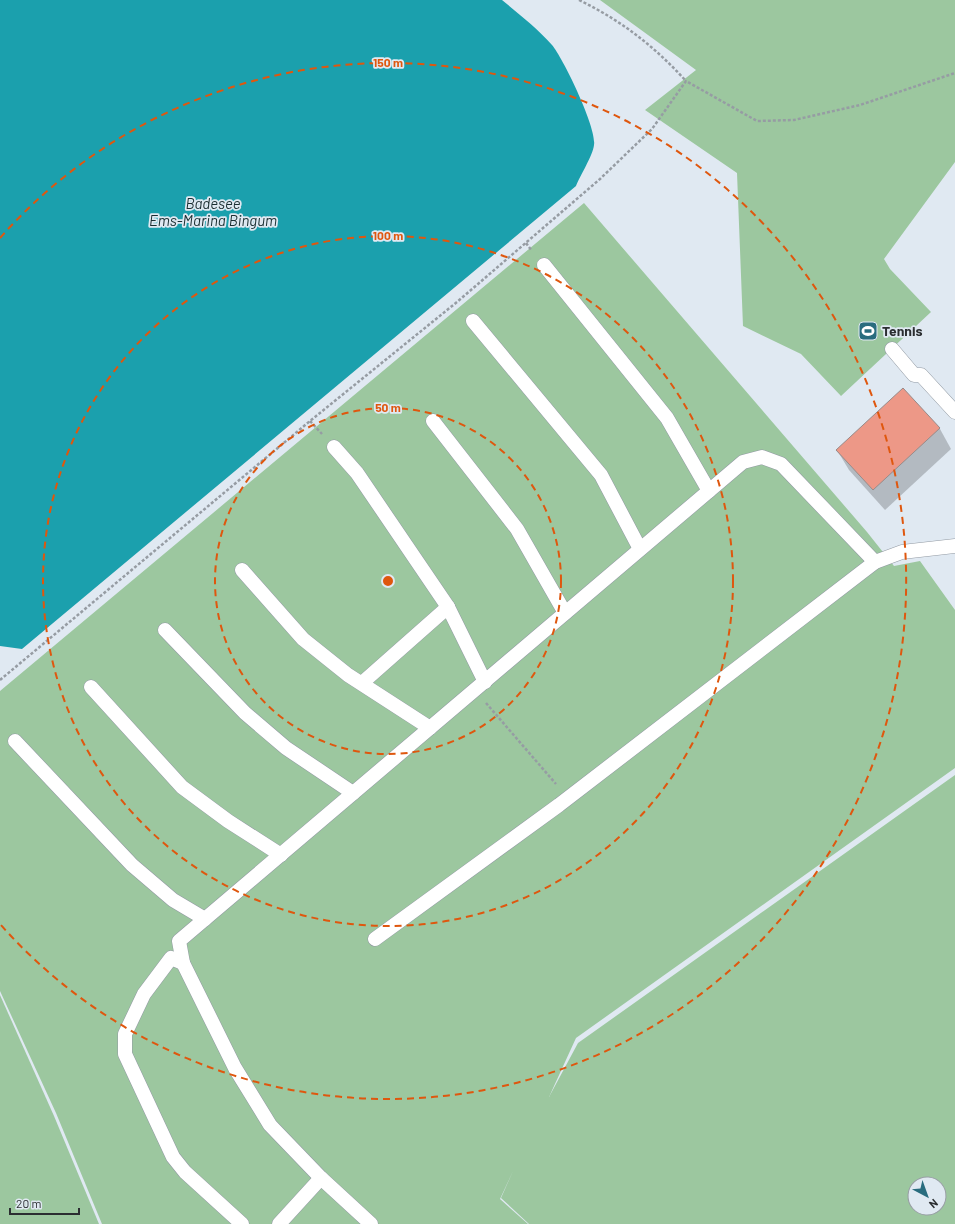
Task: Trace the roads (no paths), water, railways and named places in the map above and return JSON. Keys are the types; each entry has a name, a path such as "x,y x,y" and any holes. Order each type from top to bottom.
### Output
{"lane":[{"path":"544,266 667,418 709,491"},
{"path":"473,321 601,475 640,550"},
{"path":"892,349 914,375 921,375 955,412"},
{"path":"433,420 517,529 565,613"},
{"path":"334,447 357,473 448,607 485,682"},
{"path":"371,1224 321,1178 270,1125 235,1068 183,963 179,941 743,462 762,457 781,464 875,562"},
{"path":"375,939 569,798 875,562 902,552 955,546"},
{"path":"242,570 303,639 362,683 430,728"},
{"path":"362,683 448,607"},
{"path":"165,630 251,718 286,748 353,793"},
{"path":"90,687 182,787 228,821 281,855"},
{"path":"15,740 132,865 173,900 205,919"},
{"path":"183,963 171,958 144,994 125,1034 125,1054 173,1157 185,1172 242,1224"},
{"path":"279,1224 321,1178"}],"water":[{"name":"Badesee Ems-Marina Bingum","path":"0,0 502,0 528,21 557,52 585,109 594,136 593,149 576,186 22,649 0,646"}],"place":[{"name":"Tennis","path":"868,331"}]}
